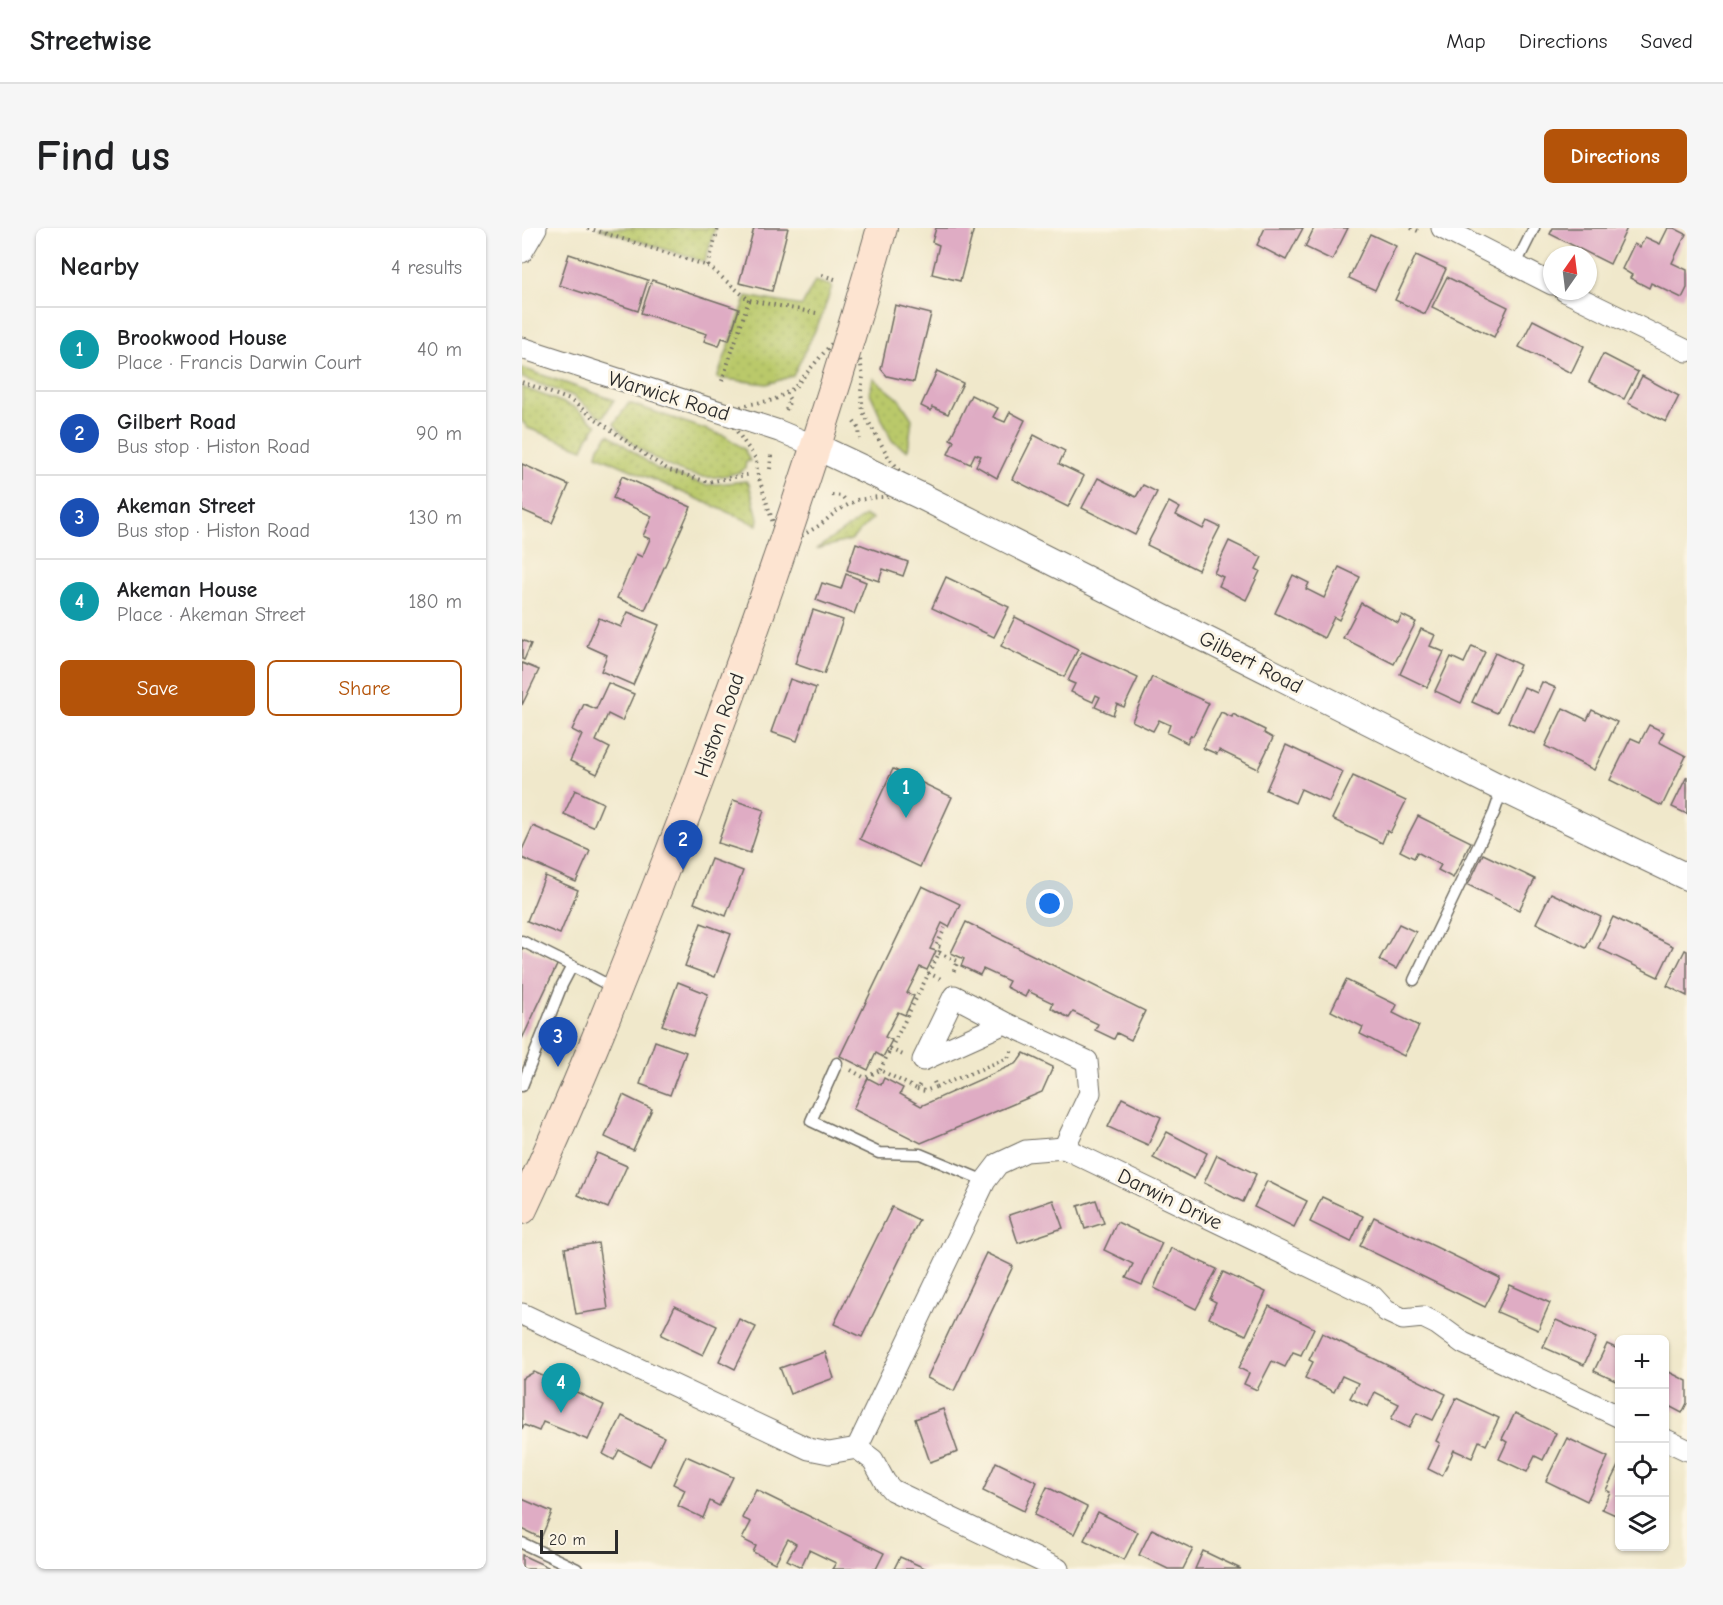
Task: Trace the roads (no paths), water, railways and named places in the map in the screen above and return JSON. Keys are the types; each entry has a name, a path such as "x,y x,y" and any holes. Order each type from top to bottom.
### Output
{"main road":[{"name":"Histon Road","path":"522,1209 582,1075 710,754 815,446 882,228"}],"street":[{"path":"522,252 536,228"},
{"path":"1442,228 1543,281"},
{"path":"1583,300 1687,351"},
{"name":"Warwick Road","path":"522,348 779,431 815,446"},
{"name":"Gilbert Road","path":"815,446 923,497 1503,789 1687,877"},
{"path":"1002,1025 923,1060 954,996 1002,1025 1087,1061 1090,1093 1064,1148"},
{"name":"Darwin Drive","path":"857,1448 985,1181 998,1164 1026,1150 1064,1148 1373,1297 1386,1311 1403,1319 1423,1317 1437,1324 1462,1343 1615,1415"},
{"path":"522,1314 809,1449 830,1453 857,1448 873,1460 892,1490 1058,1569"},
{"path":"1669,1441 1687,1450"}],"lane":[{"path":"1515,267 1534,228"},
{"path":"1414,980 1494,813 1503,789"},
{"path":"522,941 617,989"},
{"path":"522,1086 562,985 572,966"},
{"path":"837,1063 811,1121 879,1153 920,1154 985,1181"},
{"path":"522,1543 577,1569"}],"place":[{"name":"Brookwood House","path":"906,818"},
{"name":"Gilbert Road","path":"683,870"},
{"name":"Akeman Street","path":"558,1067"},
{"name":"Akeman House","path":"561,1413"}]}
